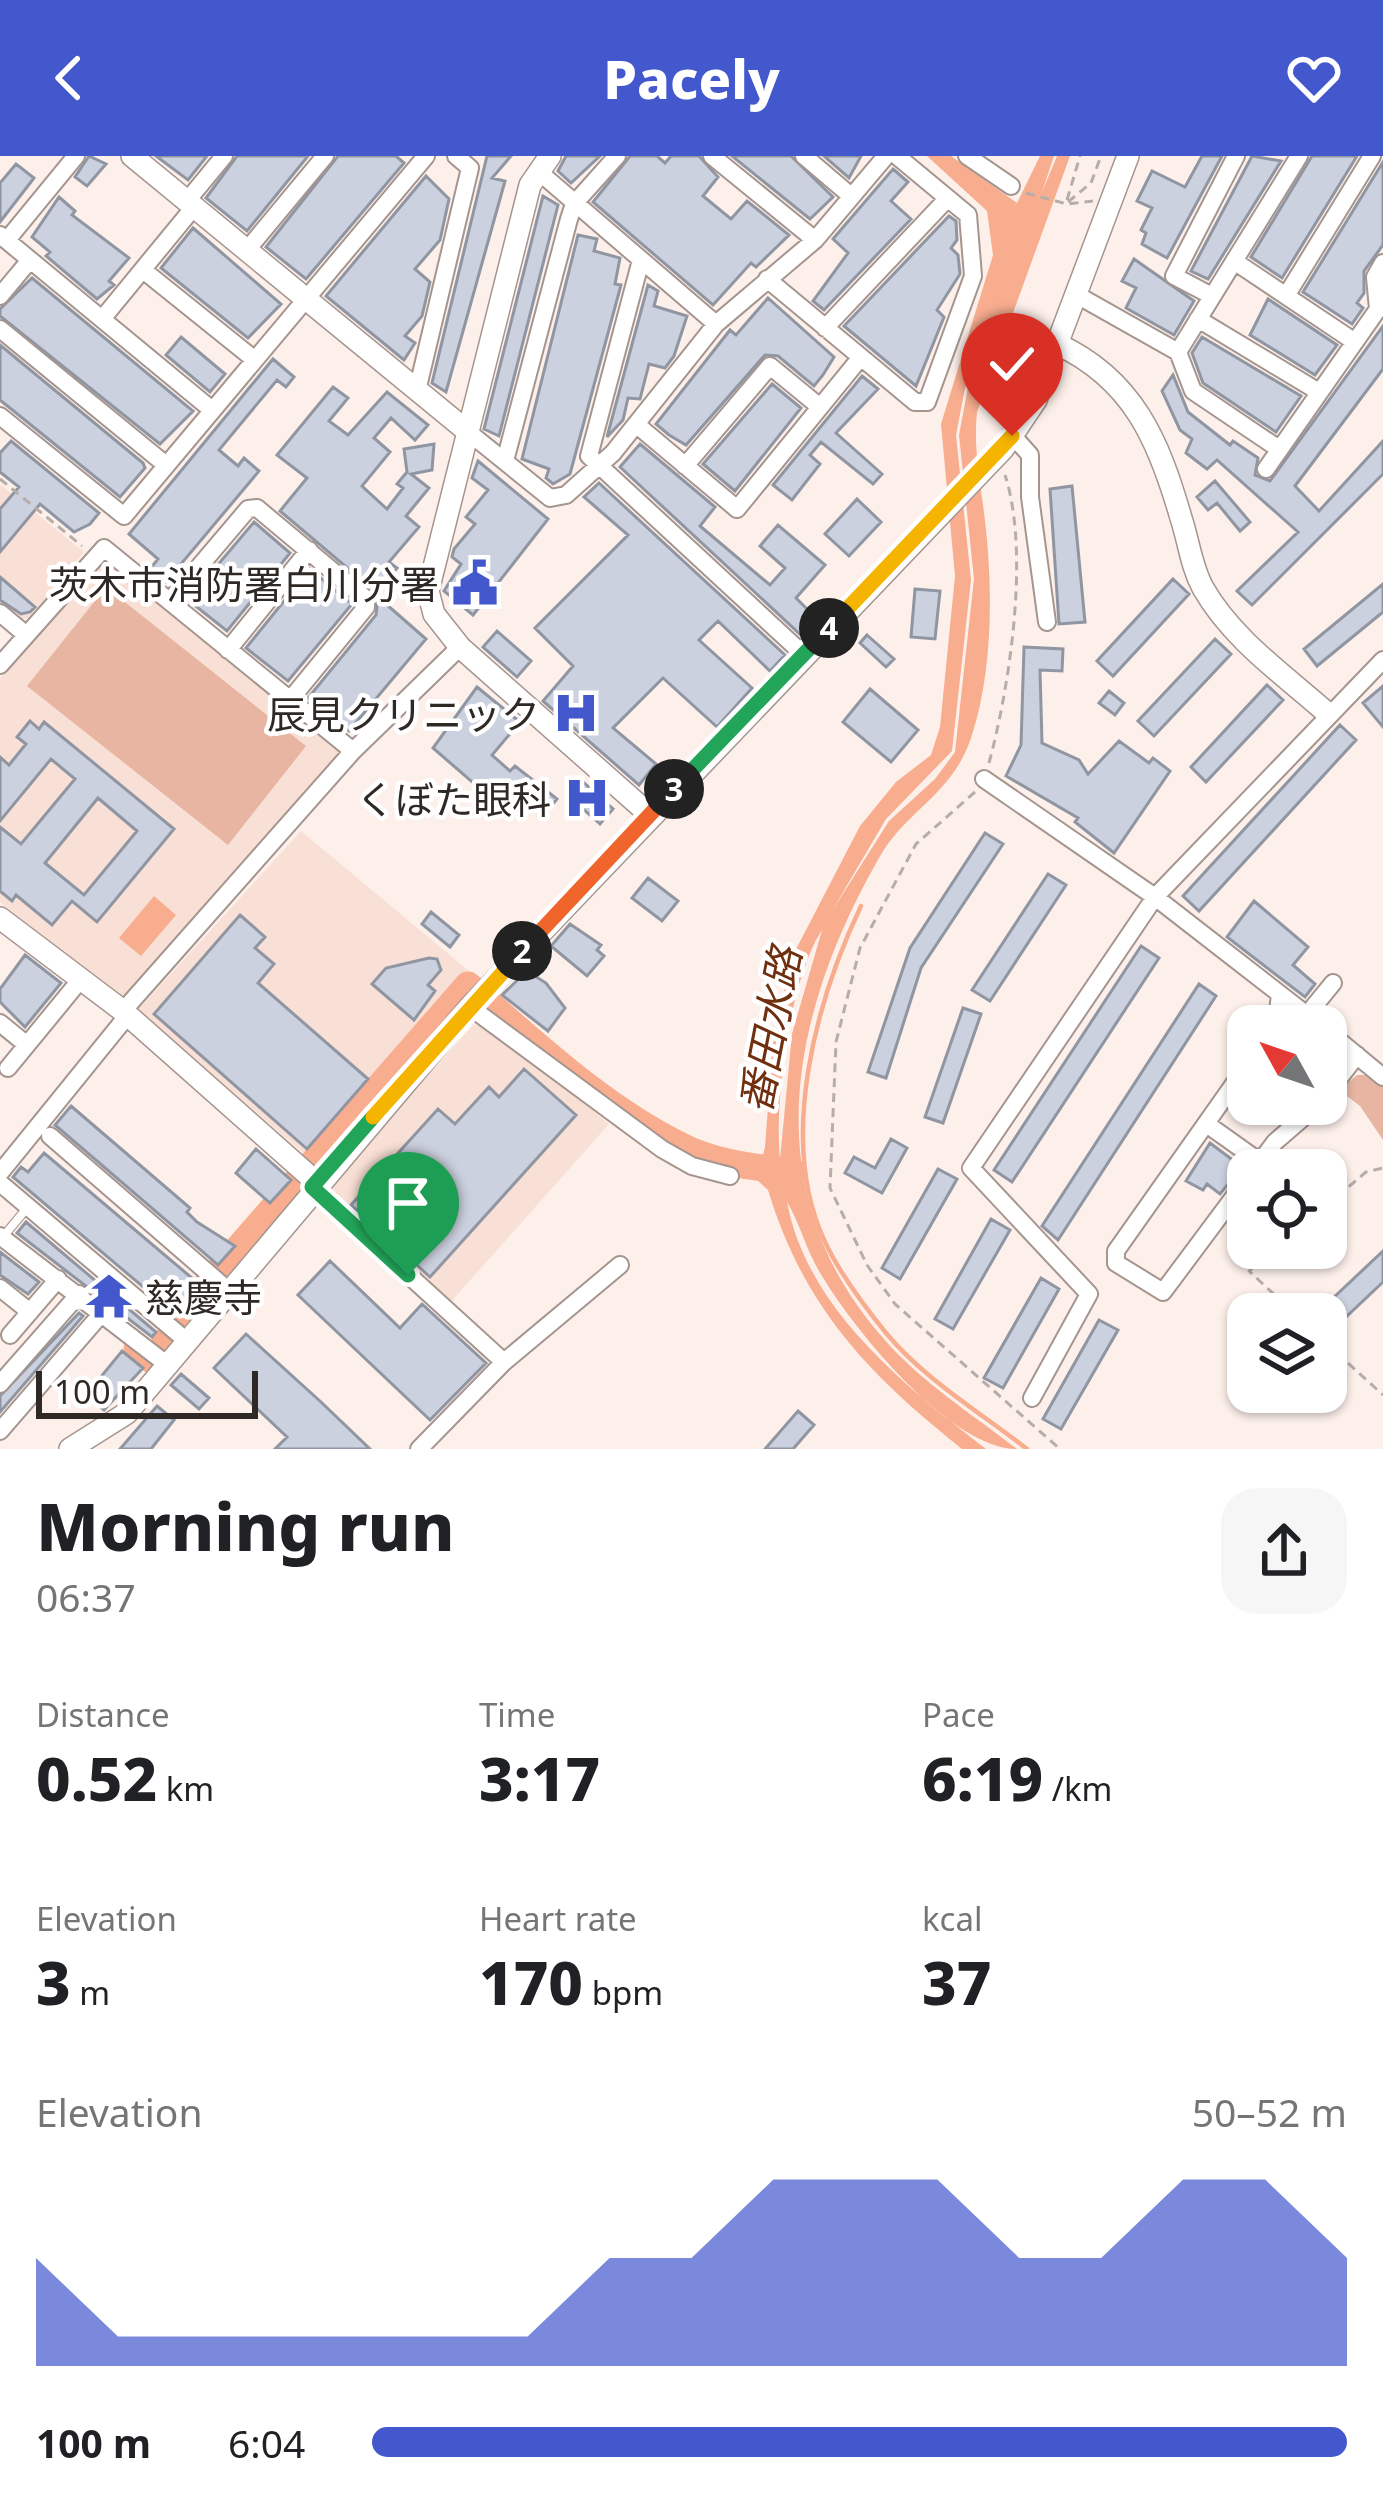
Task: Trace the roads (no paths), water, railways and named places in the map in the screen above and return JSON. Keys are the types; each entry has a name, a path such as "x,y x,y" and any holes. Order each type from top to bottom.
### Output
{"street":[{"path":"76,156 3,238 212,410"},
{"path":"132,156 550,498 566,495 637,425 716,324 814,240 886,156"},
{"path":"102,319 224,156"},
{"path":"247,250 326,156"},
{"path":"0,416 124,515 426,156"},
{"path":"418,391 470,168 456,156"},
{"path":"505,461 574,204 617,156"},
{"path":"712,156 814,240"},
{"path":"804,156 851,196"},
{"path":"767,279 915,402 927,402 975,259 968,215 897,156"},
{"path":"968,156 1011,186"},
{"path":"76,1448 127,1413 219,1282 314,1185 477,999 649,814 992,461 1036,400 1128,156"},
{"path":"1212,296 1174,276 1236,156"},
{"path":"1178,352 1298,156"},
{"path":"1286,296 1372,156"},
{"path":"544,163 574,204 716,324"},
{"path":"544,163 466,431 428,591 444,631 649,814"},
{"path":"825,328 947,199"},
{"path":"0,296 30,260"},
{"path":"641,260 589,456 803,654"},
{"path":"1234,261 1355,342"},
{"path":"1266,469 1378,309 1375,277 1383,263"},
{"path":"143,270 255,360"},
{"path":"1077,295 1178,352 1193,391 1279,449"},
{"path":"1198,319 1319,392"},
{"path":"0,329 166,465"},
{"path":"1057,344 1100,368 1136,402 1160,450 1193,567 1205,591 1239,633 1327,713"},
{"path":"637,425 736,509 861,357"},
{"path":"686,466 770,366 820,407"},
{"path":"1012,436 1030,455 1030,497 1047,622"},
{"path":"170,602 248,509 257,508 309,550 366,599 366,607 290,700"},
{"path":"0,665 104,548 353,752"},
{"path":"228,650 309,550"},
{"path":"0,613 26,634"},
{"path":"0,1173 126,1013 353,752 460,647"},
{"path":"1033,1398 1089,1294 971,1168 1155,897 1327,713 1383,660"},
{"path":"984,779 1155,897 1293,1005"},
{"path":"0,918 126,1013 504,1362"},
{"path":"8,1068 81,980"},
{"path":"1325,1005 1334,983"},
{"path":"1279,1005 1280,995"},
{"path":"477,999 662,1150 692,1166 730,1176"},
{"path":"0,1023 27,1045"},
{"path":"1347,1047 1383,1077"},
{"path":"1347,1068 1357,1055"},
{"path":"1227,1096 1116,1251 1116,1263 1163,1292 1227,1206"},
{"path":"1208,1125 1237,1149"},
{"path":"1274,1149 1298,1125"},
{"path":"50,1136 219,1282"},
{"path":"0,1183 180,1335"},
{"path":"1,1237 161,1360"},
{"path":"418,1449 504,1362 581,1303 620,1264"},
{"path":"10,1335 56,1282"},
{"path":"0,1288 30,1312"},
{"path":"0,1384 76,1297"},
{"path":"0,1431 99,1316"}],"lane":[{"path":"1,1237 28,1207"}],"waterway":[{"name":"番田水路","path":"861,906 830,984 808,1071 804,1160 811,1202 837,1265 886,1333 935,1380 1027,1449"},
{"path":"137,1348 153,1361 206,1285 468,985 574,1076 662,1136 716,1159 792,1171"}],"place":[{"name":"茨木市消防署白川分署","path":"475,583"},
{"name":"辰見クリニック","path":"576,713"},
{"name":"くぼた眼科","path":"587,798"},
{"name":"慈慶寺","path":"109,1296"}]}
